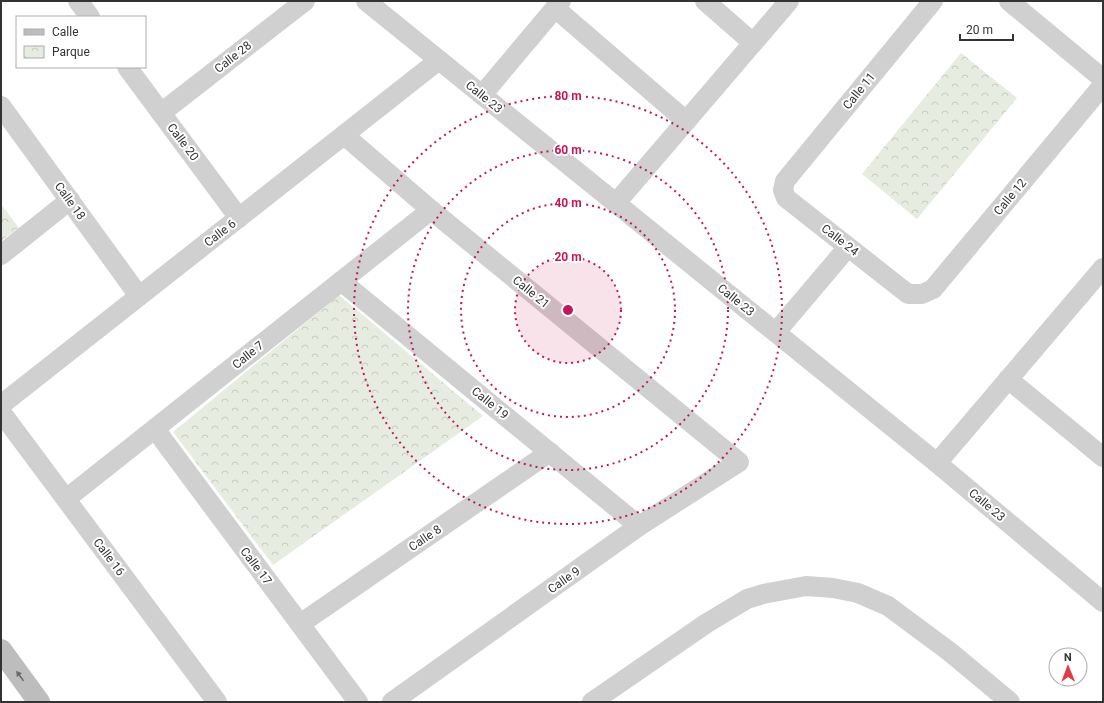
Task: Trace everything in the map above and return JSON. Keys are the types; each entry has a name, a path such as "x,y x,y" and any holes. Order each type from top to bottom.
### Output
{"street":[{"name":"Calle 28","path":"161,113 306,1"},
{"name":"Calle 23","path":"366,1 937,463 1103,602"},
{"path":"705,1 754,43"},
{"path":"616,203 789,1"},
{"name":"Calle 11","path":"785,181 933,1"},
{"path":"1009,1 1103,79"},
{"path":"482,95 558,5 686,121"},
{"name":"Calle 6","path":"1,405 439,60"},
{"name":"Calle 20","path":"128,68 239,218"},
{"name":"Calle 12","path":"908,294 922,294 933,289 1103,85"},
{"name":"Calle 18","path":"1,106 139,296"},
{"name":"Calle 21","path":"344,135 431,210 739,462"},
{"name":"Calle 24","path":"785,181 783,190 786,198 908,294"},
{"path":"1,255 70,200"},
{"name":"Calle 7","path":"66,499 431,210"},
{"path":"776,332 848,247"},
{"path":"937,463 1103,268"},
{"name":"Calle 19","path":"341,281 639,526"},
{"path":"1008,380 1100,448"},
{"name":"Calle 16","path":"1,412 216,702"},
{"name":"Calle 17","path":"155,429 358,702"},
{"name":"Calle 8","path":"300,624 550,452"},
{"name":"Calle 9","path":"392,702 639,526 739,462"},
{"path":"592,702 707,623 747,600 763,594 806,586 833,588 858,593 888,606 950,652 1010,702"},
{"path":"1,650 39,702"}],"green space":[{"path":"961,53 1017,98 917,219 862,174"},
{"path":"1,204 19,228 1,241"},
{"path":"339,295 483,416 273,565 173,432"}]}
